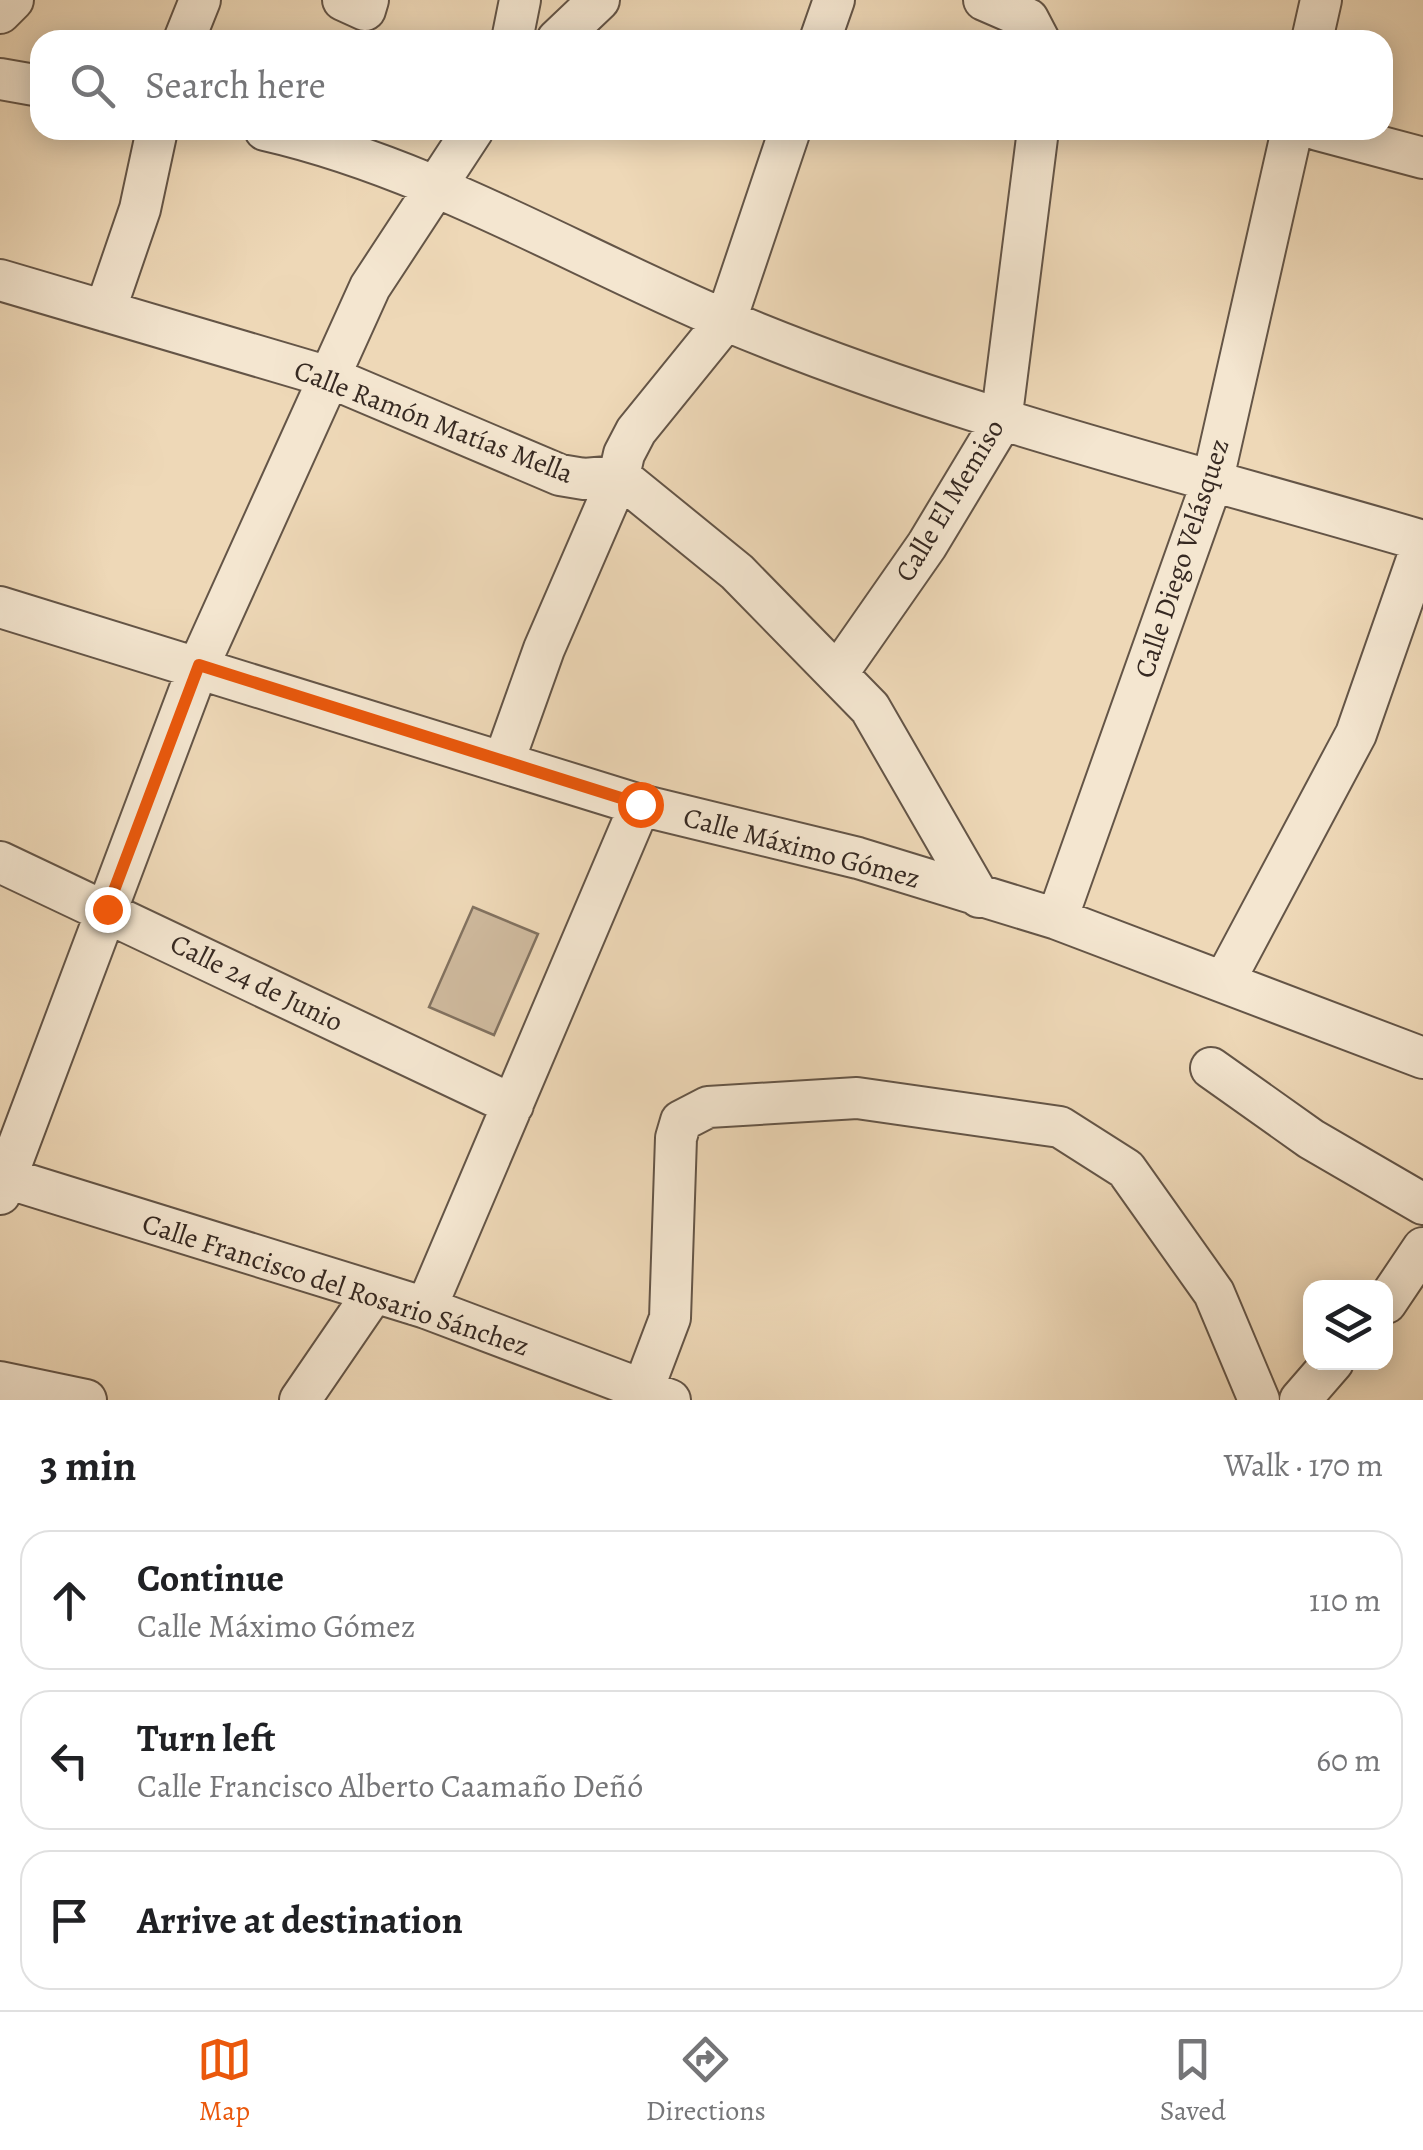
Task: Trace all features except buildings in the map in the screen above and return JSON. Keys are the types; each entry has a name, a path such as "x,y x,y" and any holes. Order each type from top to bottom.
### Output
{"street":[{"path":"0,13 13,0"},
{"path":"188,30 200,0"},
{"path":"514,30 520,0"},
{"path":"568,30 599,0"},
{"path":"824,30 834,0"},
{"path":"984,0 1028,19 1033,30"},
{"path":"1314,30 1321,0"},
{"path":"0,79 30,84"},
{"path":"105,311 140,209 156,140"},
{"path":"308,140 334,146 434,186 726,320 1000,422 1423,542 1356,734 1225,980"},
{"path":"2,1183 199,665 370,287 466,140"},
{"path":"504,761 544,649 619,476 624,454 636,431 726,320 787,140"},
{"name":"Calle El Memiso","path":"838,674 927,545 1000,422 1037,140"},
{"name":"Calle Diego Velásquez","path":"1056,918 1213,480 1290,140"},
{"path":"1356,140 1423,158"},
{"name":"Calle Ramón Matías Mella","path":"0,280 329,377 560,475 584,479 619,476"},
{"path":"619,476 737,572 870,708 979,897"},
{"name":"Calle Máximo Gómez","path":"0,607 199,665 640,804 858,858 1056,918 1423,1058"},
{"path":"426,1308 640,804"},
{"name":"Calle 24 de Junio","path":"0,862 107,909 512,1105"},
{"path":"1211,1068 1311,1139 1423,1204"},
{"path":"651,1396 670,1318 676,1138 681,1120 708,1107 857,1098 1060,1127 1126,1169 1214,1293 1260,1400"},
{"name":"Calle Francisco del Rosario Sánchez","path":"2,1183 426,1308 651,1396"},
{"path":"1402,1297 1423,1248"},
{"path":"300,1400 374,1292"},
{"path":"1300,1400 1326,1370"},
{"path":"0,1382 86,1400"}],"shaded area":[{"path":"473,907 538,934 494,1035 429,1007"}],"route":[{"path":"107,909 199,665 640,804"}]}
